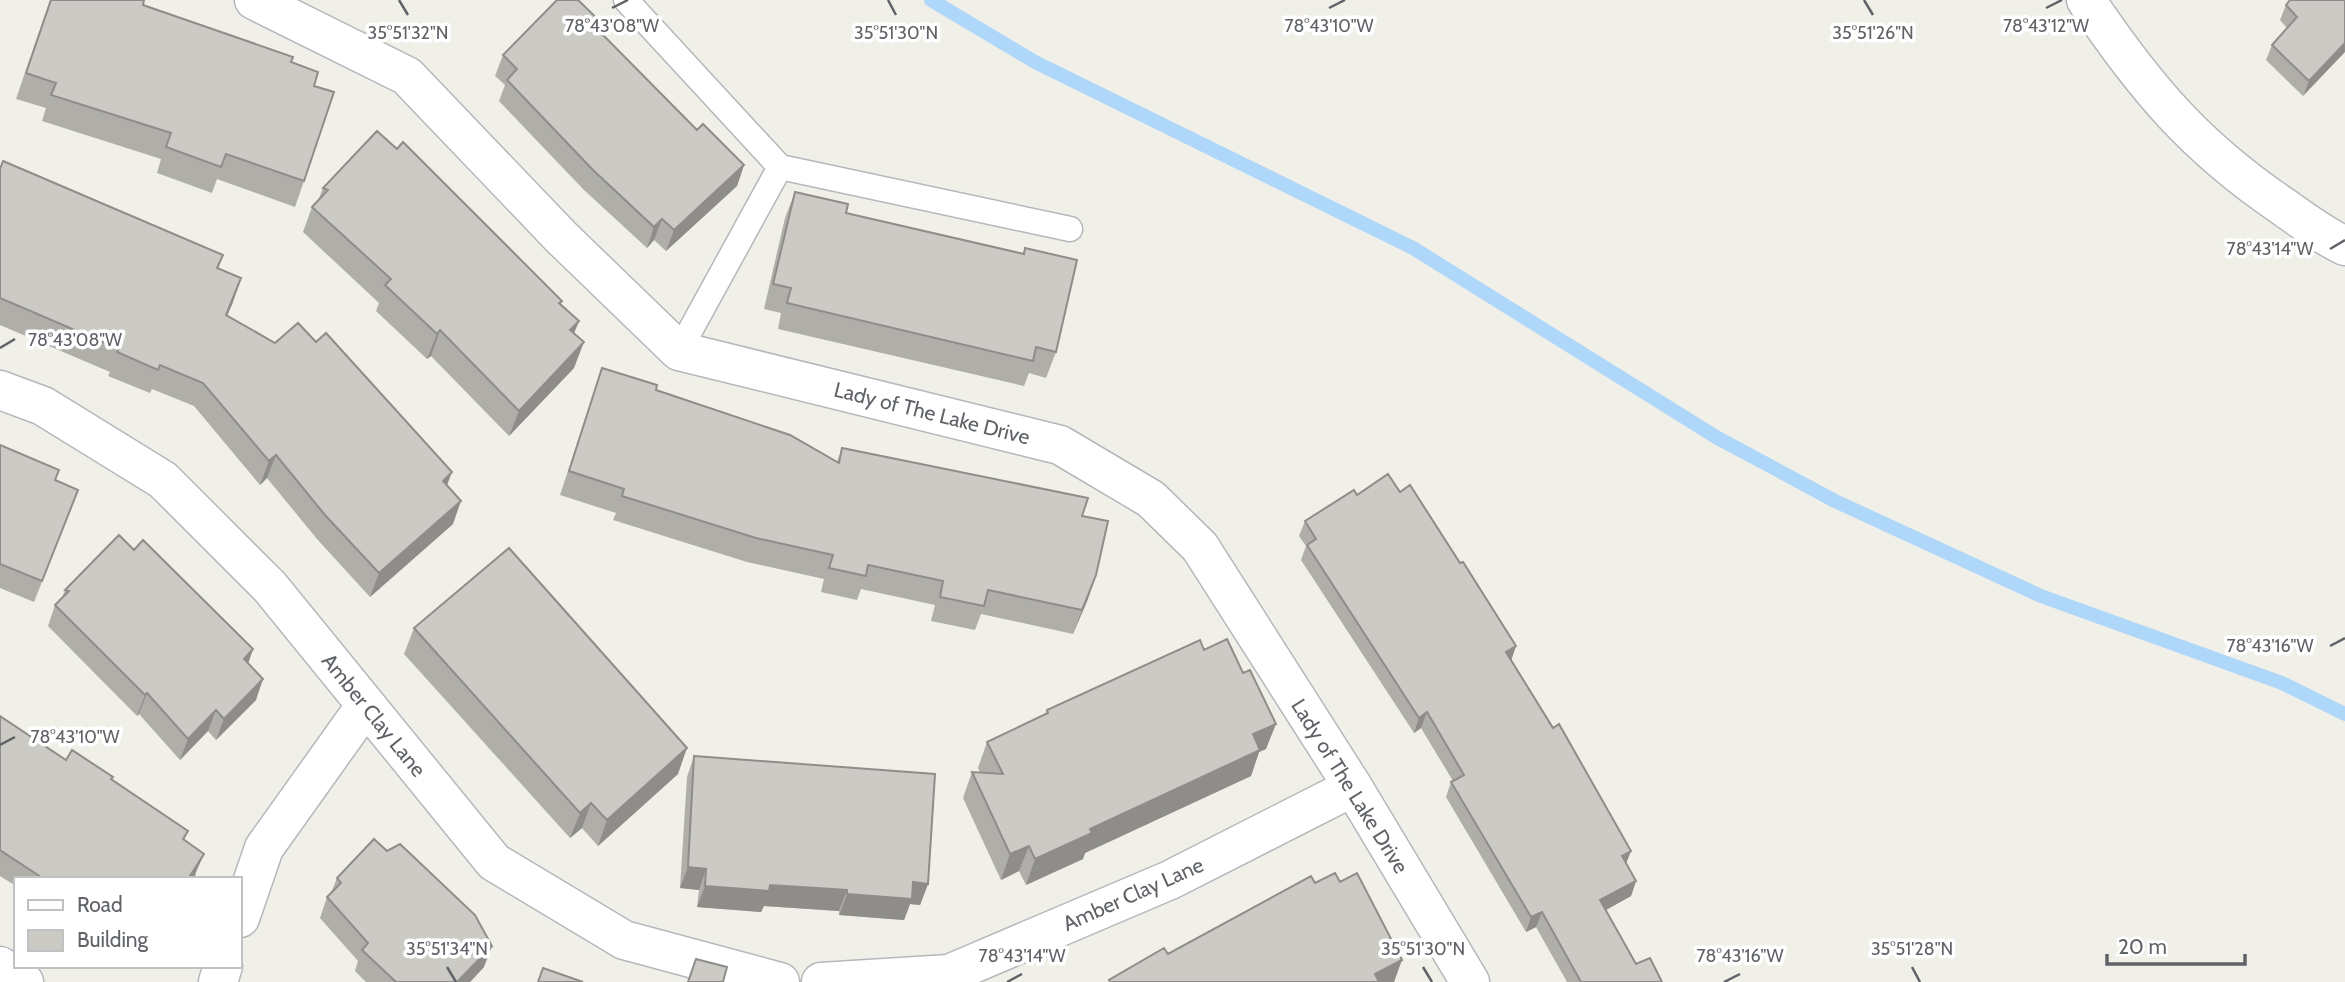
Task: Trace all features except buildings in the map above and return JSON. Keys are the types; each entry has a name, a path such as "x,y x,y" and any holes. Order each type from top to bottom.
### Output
{"street":[{"path":"254,0 407,76 561,237 679,351"},
{"path":"2086,0 2133,69 2184,127 2240,177 2328,238 2345,246"},
{"name":"Lady of The Lake Drive","path":"679,351 1060,445 1151,499 1200,547 1353,787 1470,982"},
{"name":"Amber Clay Lane","path":"0,390 43,406 163,480 270,587 494,862 624,940 780,982"},
{"path":"242,912 264,848 366,705"},
{"name":"Amber Clay Lane","path":"821,982 950,974 1170,880 1353,787"},
{"path":"0,966 24,982"}],"lane":[{"path":"626,0 780,167 1070,229"},
{"path":"679,351 780,167"}],"waterway":[{"path":"931,0 1035,62 1413,248 1716,437 1835,501 2041,596 2282,683 2345,714"}]}
